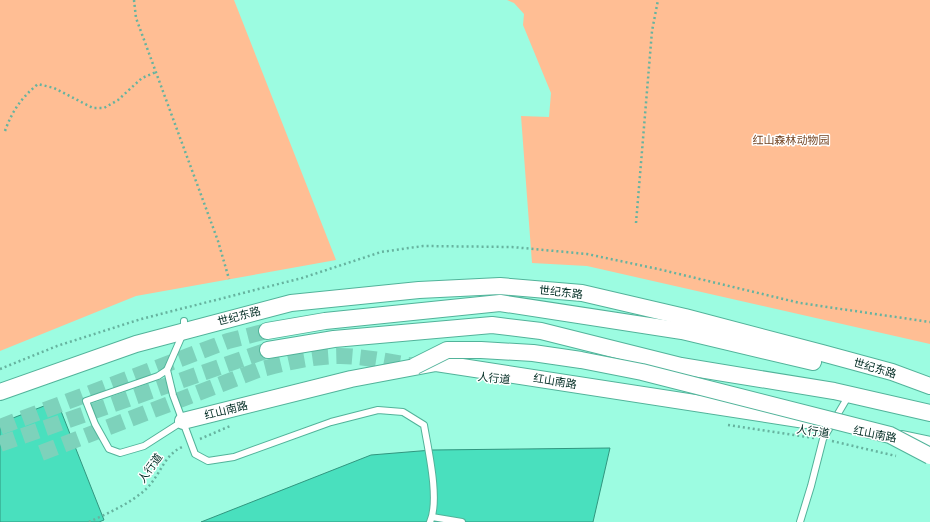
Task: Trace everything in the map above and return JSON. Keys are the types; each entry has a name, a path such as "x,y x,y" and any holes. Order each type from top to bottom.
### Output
{"main road":[{"name":"世纪东路","path":"0,392 184,326 291,303 419,290 500,286 582,293 685,317 822,353 892,372 930,386"},
{"path":"267,331 325,321 500,303 682,331 903,383 930,386"},
{"path":"268,350 334,339 492,325 541,331 681,366 849,395 930,413"},
{"path":"415,366 447,350 533,353 581,360 642,372 890,434 930,456"},
{"name":"红山南路","path":"183,421 351,379 436,363 832,425 930,444"}],"lane":[{"path":"183,421 144,446 120,454 109,449 95,424 86,401 158,376 167,370 184,326"},
{"path":"167,370 194,454 208,461 234,457 330,422 378,410 403,412 424,425 430,457 434,494 431,520 462,522"},
{"path":"800,522 823,439 849,395"}],"path":[{"path":"134,0 136,18 218,241 229,280"},
{"path":"636,223 652,31 658,0"},
{"path":"5,131 11,115 26,93 38,84 54,88 93,108 104,108 118,100 142,78 156,72"},
{"name":"人行道","path":"89,522 114,510 147,489 158,475 167,457 174,450 235,425"},
{"name":"人行道","path":"727,425 790,436 823,439 897,456"}],"green space":[{"path":"0,0 234,0 336,260 136,296 0,351"},
{"name":"红山森林动物园","path":"507,0 930,0 930,344 587,266 532,263 521,116 549,117 551,93 523,25 524,14 514,3"}],"building":[{"path":"57,401 104,520 99,522 0,522 0,423"},
{"path":"610,448 593,522 201,522 371,455 432,450"}],"tunnel":[{"path":"0,427 228,341 267,331"},
{"path":"0,444 268,350"},
{"path":"41,453 258,370 282,364 320,357 345,356 415,366"}]}
